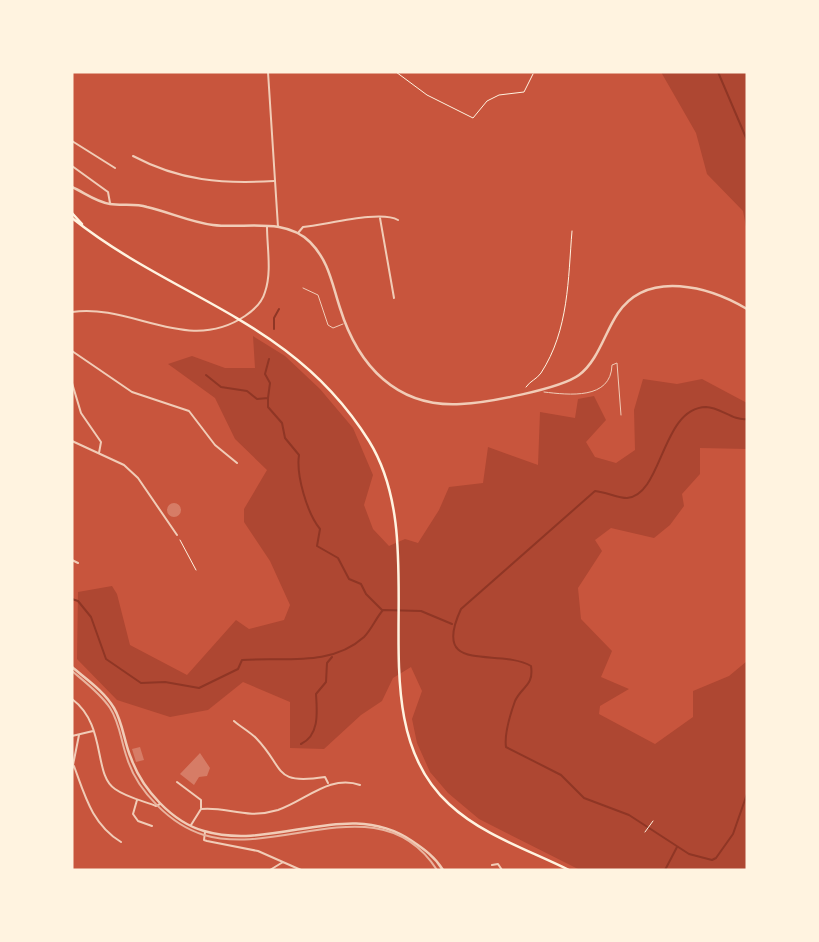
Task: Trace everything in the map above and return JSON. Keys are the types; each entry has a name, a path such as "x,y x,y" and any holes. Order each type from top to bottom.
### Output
{"main road":[{"path":"72,213 82,224"},
{"path":"72,218 138,261 260,330 305,365 339,400 366,437 383,468 395,507 402,699 413,752 434,788 470,820 569,870"}],"street":[{"path":"268,72 278,227"},
{"path":"72,141 115,168"},
{"path":"133,156 160,170 201,181 275,180"},
{"path":"72,166 108,192 109,204"},
{"path":"72,187 109,204 140,205 213,225 278,227 298,233 327,264 355,347 372,371 394,389 430,403 462,404 563,383 583,372 618,312 642,292 665,286 687,287 720,296 747,309"},
{"path":"298,233 303,227 390,215 398,220"},
{"path":"379,217 394,298"},
{"path":"72,313 111,314 186,332 205,331 231,324 253,310 263,298 268,282 267,226"},
{"path":"72,351 132,392 189,411 215,445 237,463"},
{"path":"72,383 81,413 101,442 99,454"},
{"path":"72,441 124,465 138,478 177,535"},
{"path":"72,560 78,563"},
{"path":"72,667 112,705 135,768 161,803 191,826 205,832 248,837 353,821 372,822 409,838 432,856 443,870"},
{"path":"72,699 90,718 97,736 106,779 114,789 156,806 161,803"},
{"path":"234,721 256,738 284,776 299,781 325,777 329,784"},
{"path":"72,736 94,732"},
{"path":"72,770 79,735"},
{"path":"74,766 93,816 107,833 121,842"},
{"path":"177,782 201,800 201,809 191,826"},
{"path":"201,809 240,814 264,813 289,806 329,784 345,782 360,785"},
{"path":"138,799 133,814 138,821 152,826"},
{"path":"205,832 204,840 258,851 301,870"},
{"path":"270,870 284,861"},
{"path":"492,865 498,864 502,870"}],"lane":[{"path":"303,288 318,295 328,325 333,328 345,323"},
{"path":"537,388 559,394 595,391 608,382 612,365 617,363 621,415"}],"path":[{"path":"396,72 427,95 473,118 487,101 499,95 524,92 533,74"},
{"path":"525,391 542,371 563,319 567,304 572,231"},
{"path":"525,391 537,388"},
{"path":"177,535 195,569"},
{"path":"645,832 653,821"}],"shaded area":[{"path":"661,72 747,72 747,232 743,211 707,174 696,133"},
{"path":"253,336 285,356 320,389 353,428 373,475 364,505 373,529 389,546 405,539 418,543 439,510 449,487 483,483 488,447 538,465 540,412 575,418 578,399 594,396 606,420 586,442 595,457 616,463 635,450 634,410 643,379 677,384 702,379 747,403 747,449 700,448 700,474 682,494 684,506 670,525 654,538 611,528 595,540 602,551 578,588 581,619 612,651 601,677 629,689 600,706 599,714 655,744 693,717 693,691 729,676 747,661 747,870 580,870 479,819 448,793 430,772 417,743 412,719 422,691 411,667 393,678 382,701 361,715 324,749 290,748 290,702 243,682 208,710 170,717 117,700 77,659 78,592 112,586 117,594 130,645 187,675 236,620 249,629 284,620 290,605 270,561 244,522 244,509 267,470 235,439 215,398 168,364 192,356 225,368 255,368"}],"building":[{"path":"174,503 179,505 179,515 174,517 169,515 167,510 169,505"},
{"path":"140,747 144,760 136,762 132,749"},
{"path":"200,753 210,768 207,776 199,777 194,785 180,774"}],"waterway":[{"path":"718,72 747,140"},
{"path":"274,329 274,318 279,309"},
{"path":"268,398 270,383 265,374 269,359"},
{"path":"206,375 221,387 247,391 257,399 268,398 268,407 282,423 285,438 299,455 299,473 304,494 320,529 317,546 338,558 349,579 361,584 366,594 382,610"},
{"path":"747,419 706,407 691,411 671,435 648,483 639,493 627,498 595,491 461,609 454,630 454,644 461,651 472,656 517,661 531,666 531,678 515,701 511,712 506,747 561,775 584,798 629,815 689,854 712,860 733,834 747,794"},
{"path":"72,599 78,601 91,617 106,659 141,683 165,682 199,688 238,669 242,660 306,659 337,653 364,637 383,610 421,611 452,624"},
{"path":"301,744 312,735 317,715 316,694 326,682 327,663 332,657"},
{"path":"665,870 677,847"}],"railway":[{"path":"72,671 110,708 139,783 157,805 179,823 204,835 234,840 328,828 359,827 388,831 414,844 437,870"}]}
